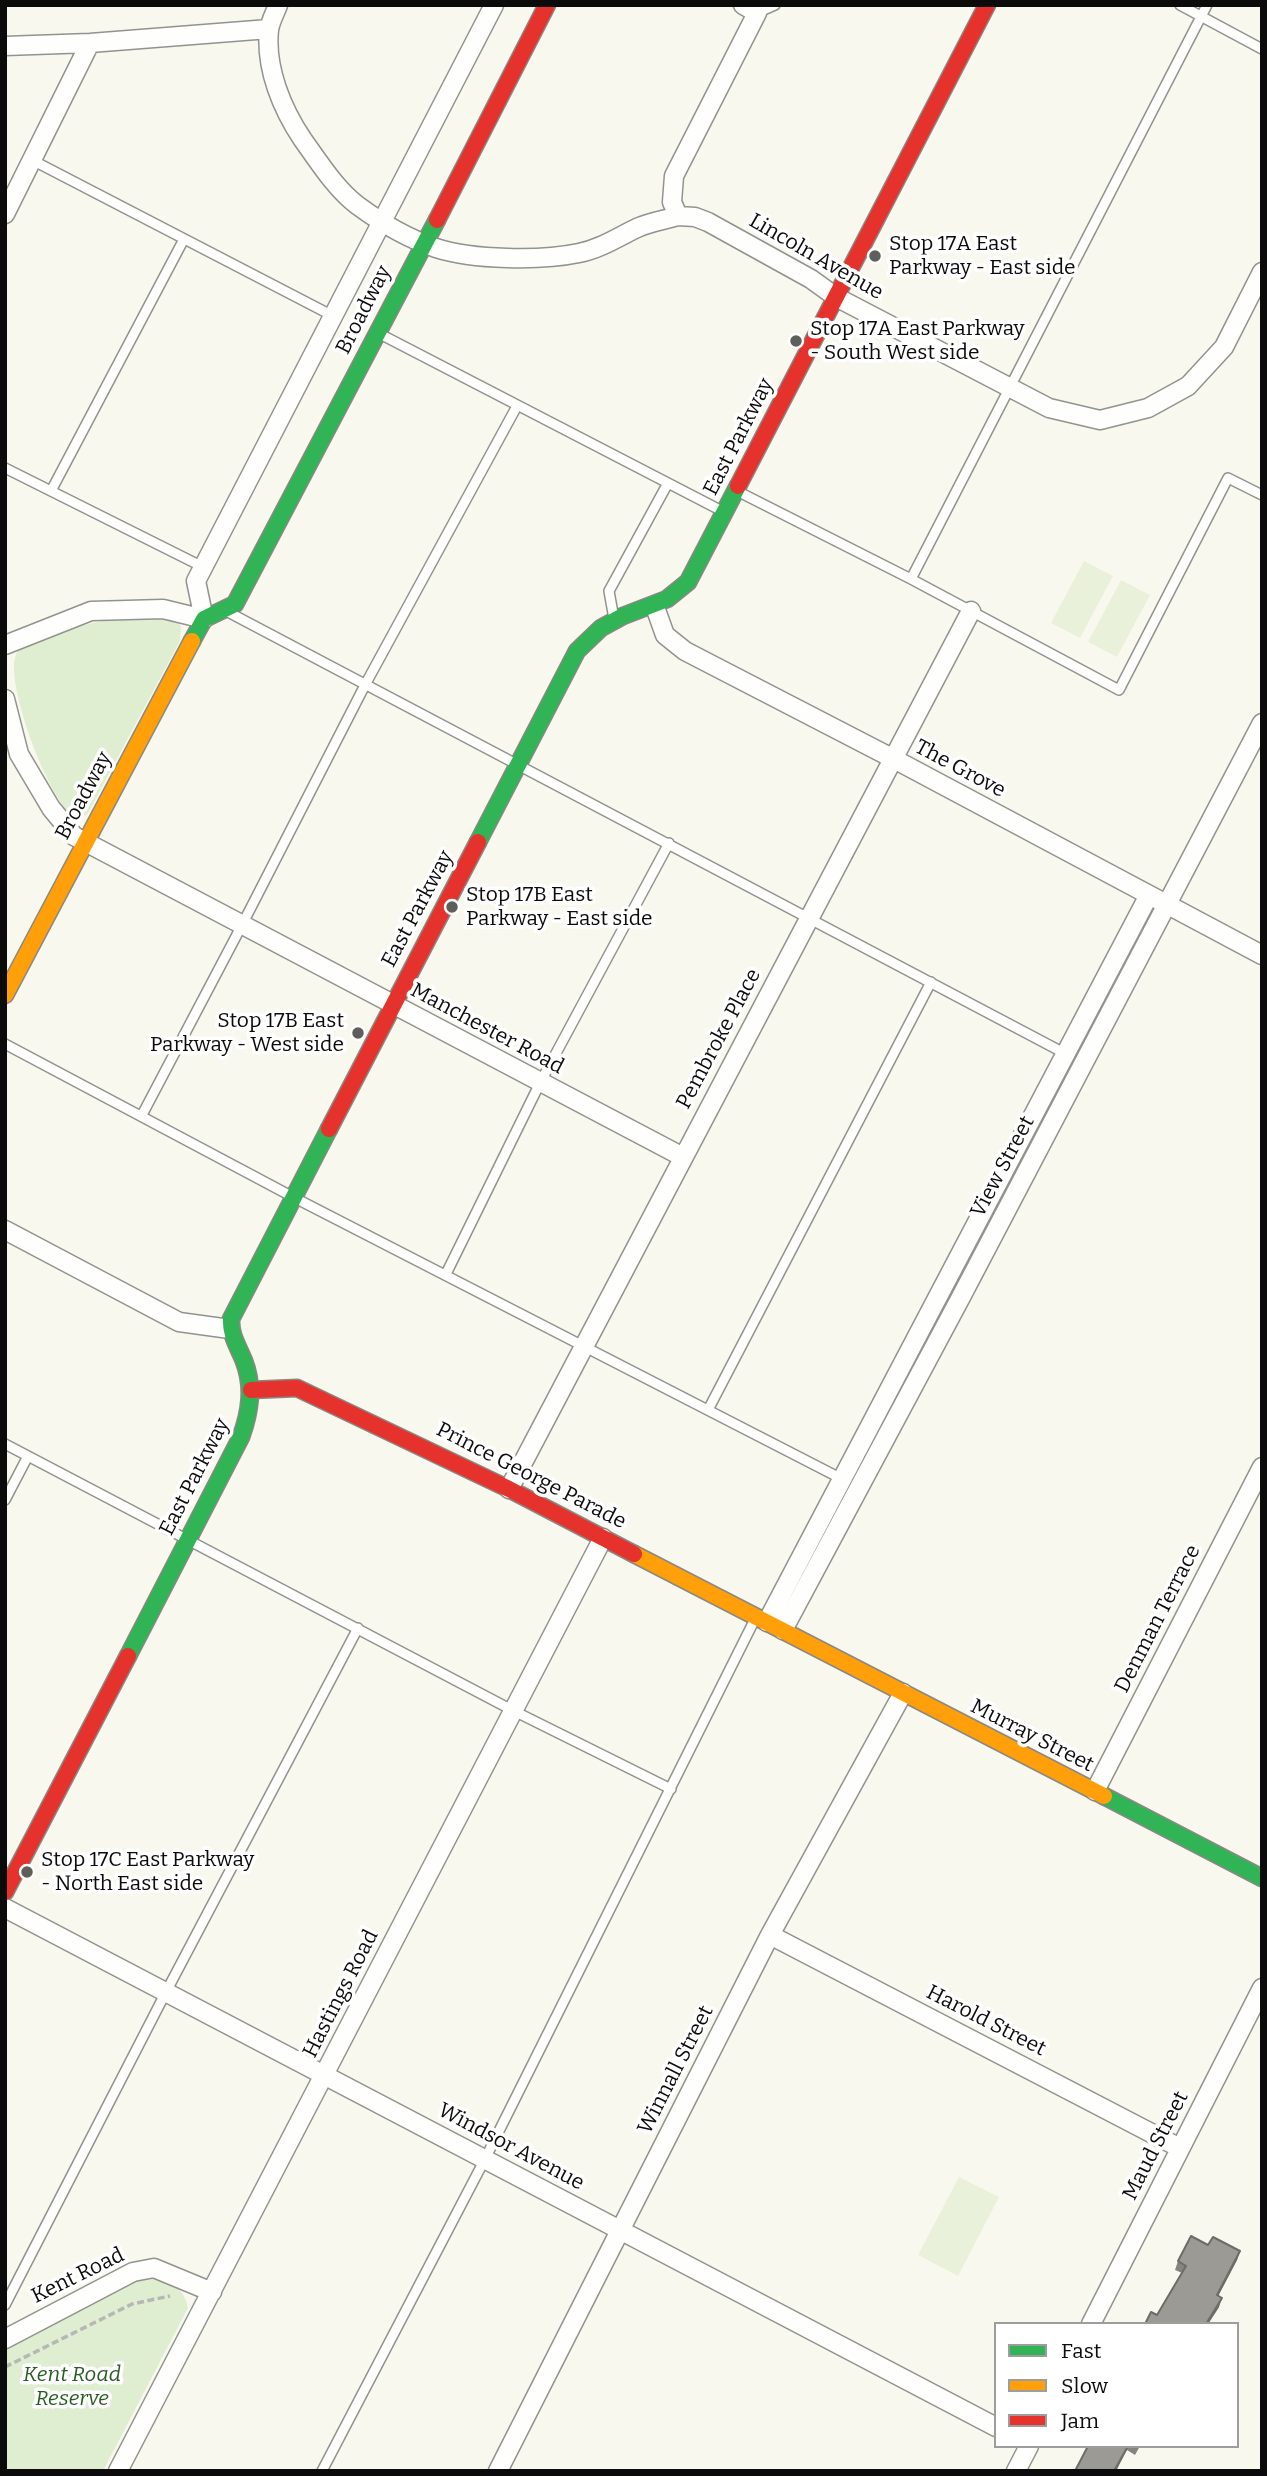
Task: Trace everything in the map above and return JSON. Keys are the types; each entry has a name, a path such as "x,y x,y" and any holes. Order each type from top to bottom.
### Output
{"street":[{"path":"278,5 269,29 271,65 279,93 297,131 323,169 356,204 382,221 437,248 467,254 547,258 582,253 640,227 678,216 672,202 674,176 750,9"},
{"name":"Broadway","path":"204,619 196,581 494,5"},
{"name":"Broadway","path":"5,995 204,619 235,604 547,5"},
{"name":"East Parkway","path":"5,1892 241,1437 250,1407 251,1390 244,1362 233,1341 231,1319 392,1005 577,651 600,628 614,620 655,607 678,593 688,582 987,5"},
{"path":"5,46 90,43 269,29"},
{"path":"5,214 90,43"},
{"name":"Lincoln Avenue","path":"678,216 695,217 708,222 811,279 836,297 1011,390 1049,408 1100,420 1148,408 1188,386 1224,347 1260,278"},
{"name":"The Grove","path":"655,607 665,635 685,651 1262,955"},
{"path":"5,645 91,611 163,609 204,619"},
{"name":"Pembroke Place","path":"509,1489 971,611"},
{"name":"Manchester Road","path":"5,699 19,754 65,827 85,842 683,1157"},
{"name":"View Street","path":"783,1630 1262,723"},
{"name":"View Street","path":"761,1619 842,1479 1149,895"},
{"path":"5,1230 179,1322 230,1329"},
{"name":"Prince George Parade","path":"251,1390 296,1388 509,1489 783,1630"},
{"name":"Denman Terrace","path":"1095,1791 1262,1467"},
{"name":"Hastings Road","path":"118,2471 603,1538"},
{"name":"Murray Street","path":"783,1630 1262,1878"},
{"name":"Winnall Street","path":"498,2471 770,1936 903,1693"},
{"name":"Windsor Avenue","path":"5,1908 994,2426"},
{"name":"Harold Street","path":"770,1936 1180,2148"},
{"name":"Maud Street","path":"1092,2322 1262,1988"},
{"name":"Kent Road","path":"5,2339 133,2272 153,2268 212,2292"},
{"path":"1016,2471 1028,2448"}],"lane":[{"path":"750,9 775,5"},
{"path":"1180,5 1262,49"},
{"path":"911,579 1011,390 1207,5"},
{"path":"32,160 333,316"},
{"path":"51,491 184,239"},
{"path":"378,334 724,512"},
{"path":"142,1115 365,685 517,406"},
{"path":"5,468 203,567"},
{"path":"736,490 911,579 1119,690 1228,478 1262,495"},
{"path":"614,620 609,590 668,484"},
{"path":"223,610 1066,1054"},
{"path":"446,1273 540,1083 669,843"},
{"path":"708,1409 931,982"},
{"path":"5,1044 293,1197 446,1273 842,1479"},
{"path":"5,1444 512,1710 671,1789"},
{"path":"5,1500 28,1455"},
{"path":"322,2471 485,2159 671,1789 761,1619"},
{"path":"5,2305 358,1628"}],"path":[{"path":"5,2367 132,2304 171,2295 169,2285"}],"green space":[{"path":"1084,561 1113,576 1080,638 1051,623"},
{"path":"1121,580 1150,595 1117,657 1088,642"},
{"path":"109,619 176,620 181,626 180,641 87,815 73,816 62,805 51,785 29,734 15,683 14,663 18,651 80,626"},
{"path":"959,2177 999,2197 958,2276 918,2255"},
{"name":"Kent Road Reserve","path":"143,2278 166,2281 178,2288 188,2308 103,2471 5,2471 5,2347"}],"building":[{"path":"1191,2236 1208,2245 1213,2237 1240,2251 1217,2295 1222,2298 1207,2322 1146,2322 1151,2312 1157,2315 1186,2266 1178,2261"},
{"path":"1087,2448 1127,2448 1114,2471 1075,2471"}],"traffic: fast":[{"path":"192,641 204,619 235,604 437,220"},
{"path":"478,842 577,651 601,628 623,616 667,599 688,582 738,486"},
{"path":"128,1656 241,1437 249,1409 250,1390 244,1361 233,1335 231,1319 329,1129"},
{"path":"1104,1796 1262,1878"}],"traffic: slow":[{"path":"5,995 192,641"},
{"path":"634,1554 1104,1796"}],"traffic: jam":[{"path":"437,220 547,5"},
{"path":"738,486 987,5"},
{"path":"329,1129 478,842"},
{"path":"251,1390 297,1388 509,1489 634,1554"},
{"path":"5,1892 128,1656"}],"place":[{"name":"Stop 17A East Parkway - East side","path":"875,256"},
{"name":"Stop 17A East Parkway - South West side","path":"796,341"},
{"name":"Stop 17B East Parkway - East side","path":"452,907"},
{"name":"Stop 17B East Parkway - West side","path":"358,1033"},
{"name":"Stop 17C East Parkway - North East side","path":"27,1872"}]}
